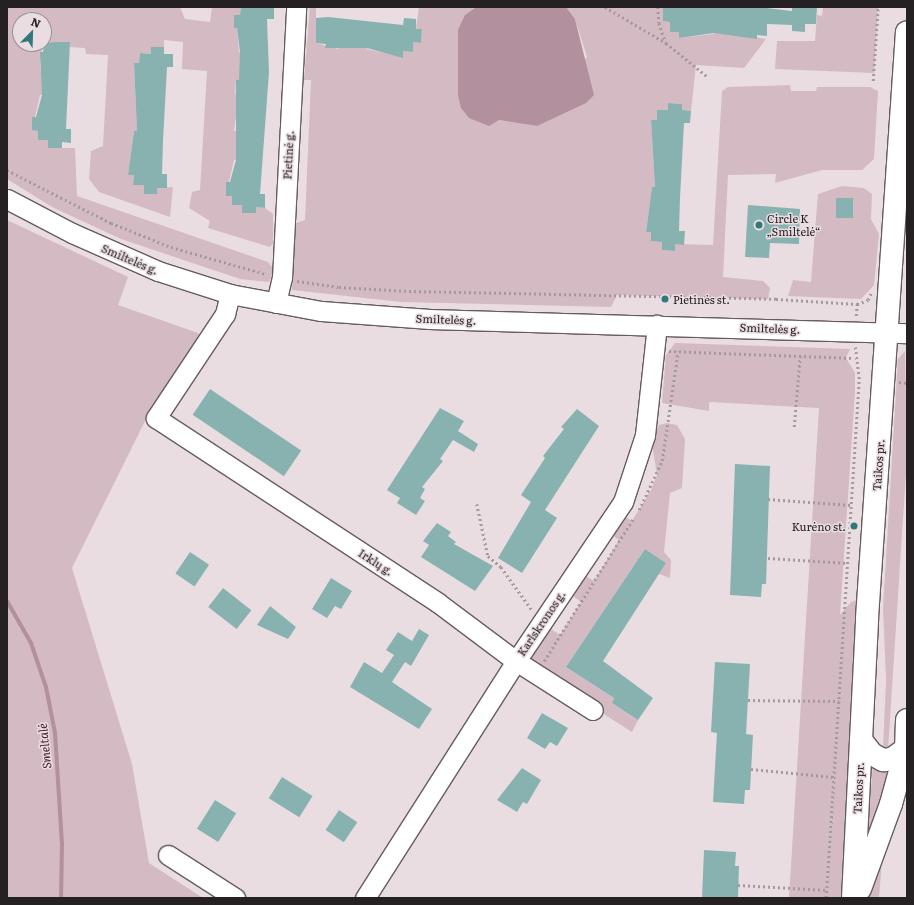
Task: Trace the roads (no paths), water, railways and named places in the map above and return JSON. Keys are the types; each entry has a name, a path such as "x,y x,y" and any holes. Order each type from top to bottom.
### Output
{"main road":[{"name":"Taikos pr.","path":"853,898 861,740 898,332 907,32"},
{"path":"857,898 891,804 906,749 907,720"},
{"path":"861,740 872,754 883,760 892,759 906,749"}],"street":[{"name":"Pietinė g.","path":"276,303 282,278 296,7"},
{"name":"Smiltelės g.","path":"7,200 117,254 230,294 276,303 370,315 898,332"},
{"name":"Irklų g.","path":"230,294 225,314 156,418 437,602 516,661 592,710"},
{"name":"Karlskronos g.","path":"365,898 516,661 622,502 632,481 644,435 657,325"},
{"path":"168,855 235,898"}],"waterway":[{"name":"Smeltalė","path":"7,601 31,643 46,687 55,733 62,843 61,898"}],"place":[{"name":"Circle K „Smiltelė“","path":"759,225"},
{"name":"Pietinės st.","path":"665,299"},
{"name":"Kurėno st.","path":"854,526"}]}
